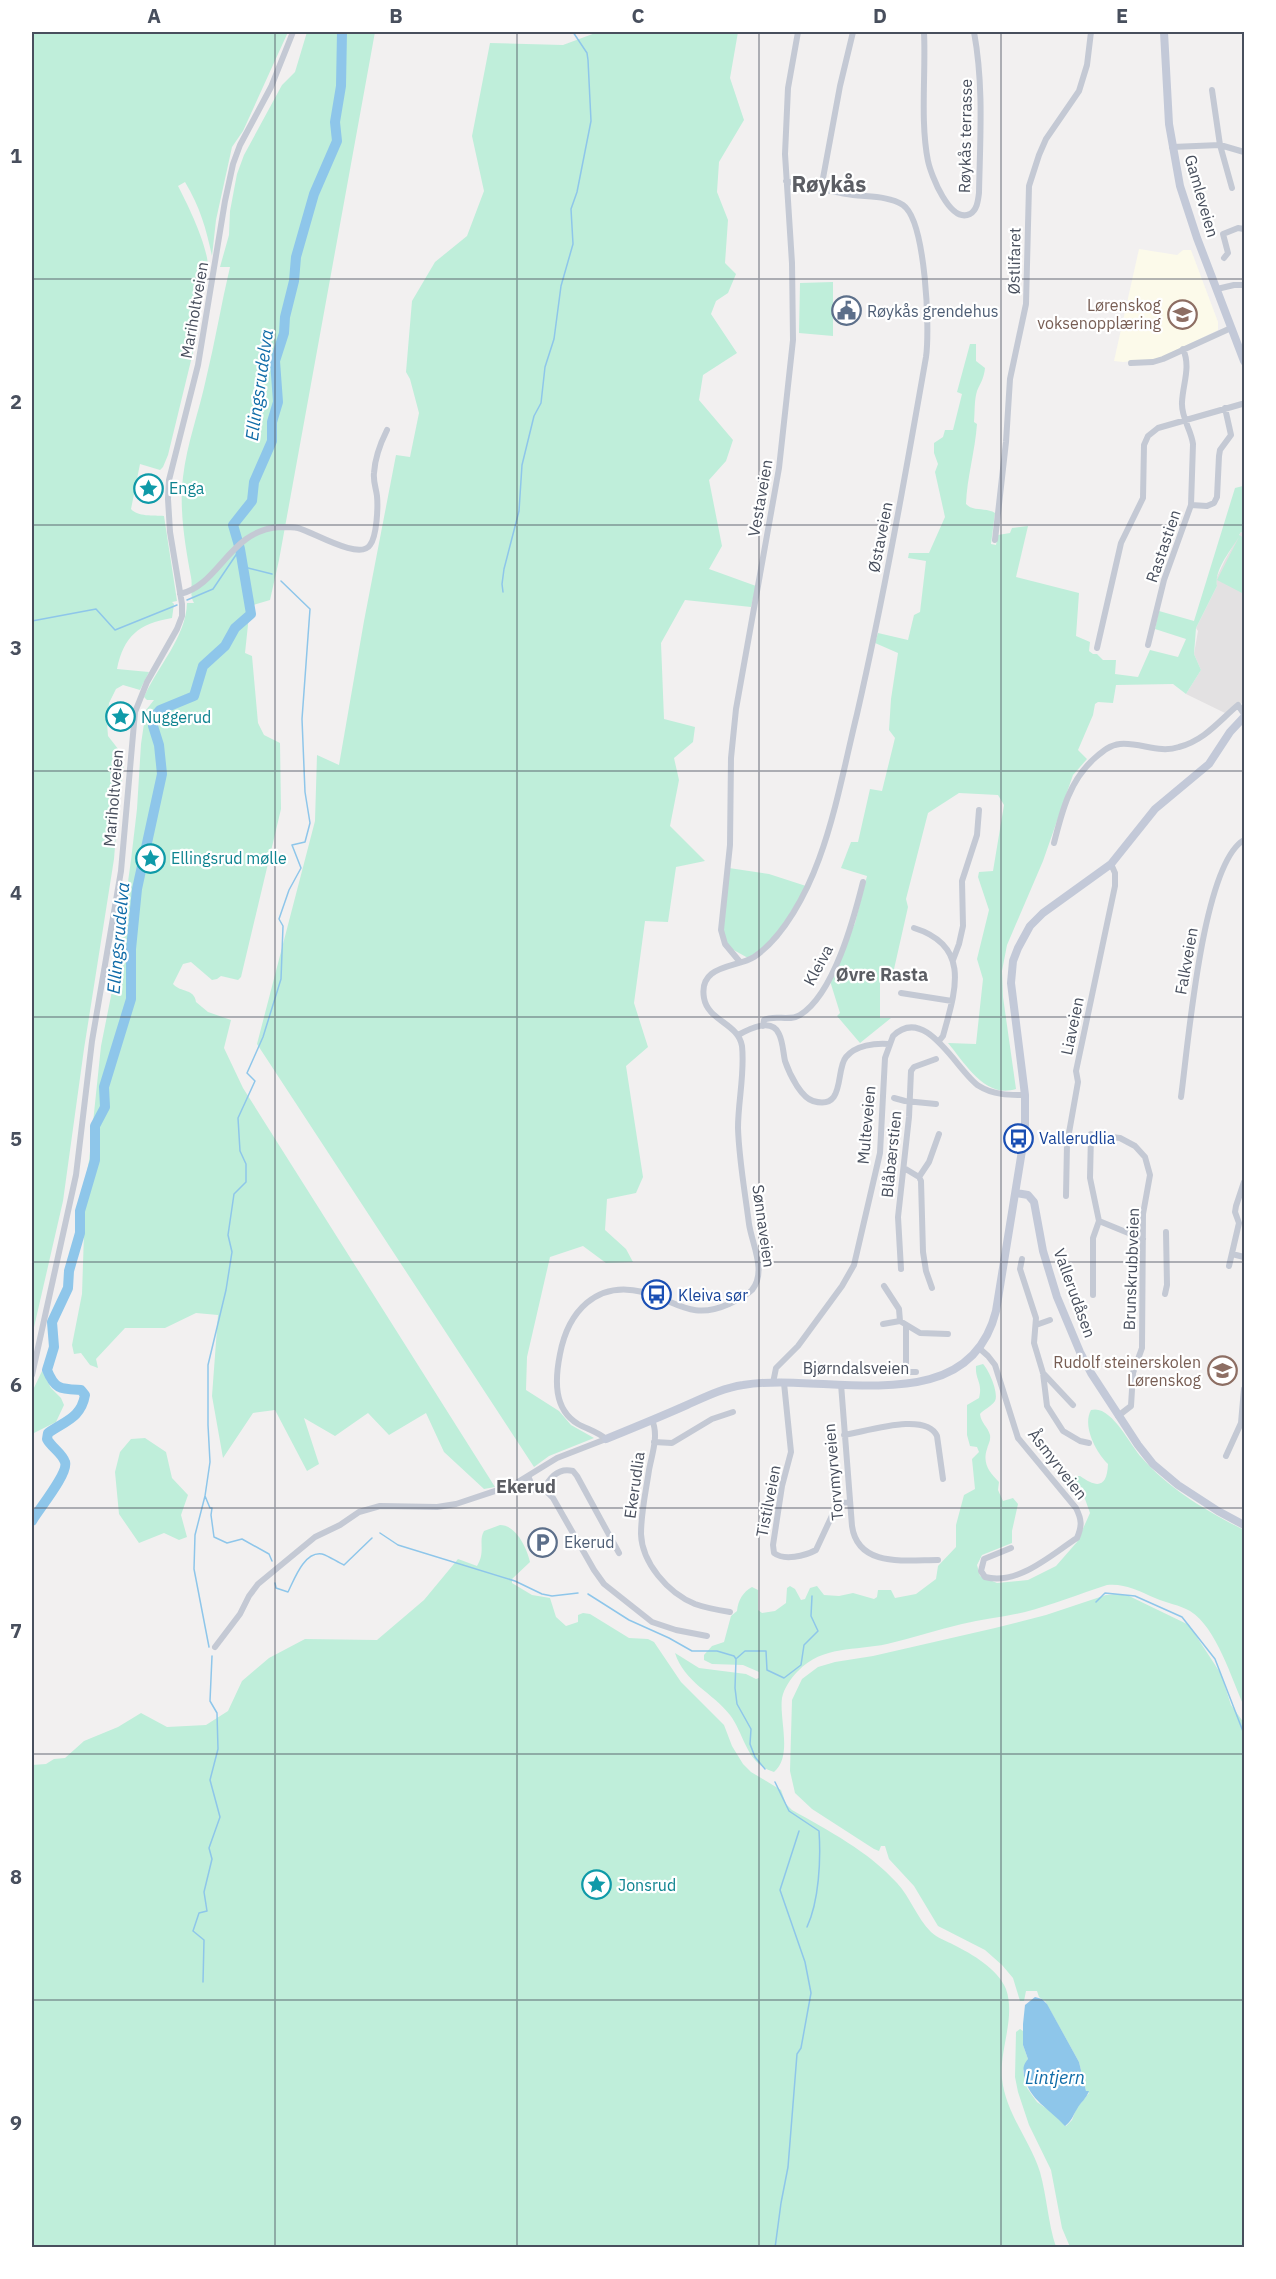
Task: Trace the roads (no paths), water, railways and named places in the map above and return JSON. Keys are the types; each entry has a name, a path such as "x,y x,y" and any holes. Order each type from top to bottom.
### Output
{"street":[{"name":"Mariholtveien","path":"32,1375 76,1175 92,1041 121,871 135,712 147,682 182,616 170,532 168,491 177,444 198,365 225,201 236,154 271,87 293,32"},
{"name":"Vestaveien","path":"740,962 725,944 721,927 730,845 731,758 736,709 779,468 792,347 793,278 786,181 787,97 798,32"},
{"path":"821,189 840,86 853,32"},
{"name":"Røykås terrasse","path":"924,32 928,161 948,205 956,213 963,215 975,208 979,193 981,97 980,66 974,32"},
{"name":"Østlifaret","path":"995,540 1006,442 1010,379 1026,304 1029,186 1046,139 1079,91 1087,65 1090,32"},
{"name":"Gamleveien","path":"1164,32 1172,147 1186,206 1245,361"},
{"path":"1212,90 1220,145 1232,188"},
{"path":"1172,147 1220,145 1245,152"},
{"name":"Østaveien","path":"740,962 751,959 760,952 795,910 810,883 824,843 874,638 894,540 928,346 929,318 926,288 916,231 910,212 903,205 890,200 786,181"},
{"path":"1224,258 1228,253 1223,234 1238,228 1244,231"},
{"path":"1217,290 1234,285 1245,285"},
{"path":"1131,363 1153,362 1231,328"},
{"name":"Rastastien","path":"1148,645 1164,580 1191,505 1193,444 1184,419 1182,403 1187,369 1183,349"},
{"path":"1097,648 1121,543 1143,498 1144,445 1148,436 1154,429 1242,404"},
{"path":"1191,505 1207,506 1214,503 1217,497 1220,450 1231,435 1224,408"},
{"path":"180,594 198,586 239,543 264,530 296,527 350,549 360,551 367,549 374,535 378,507 374,476 376,459 387,430"},
{"path":"1054,843 1061,815 1073,784 1090,762 1106,749 1120,744 1160,750 1180,747 1200,739 1213,730 1238,705 1245,716"},
{"name":"Bjørndalsveien","path":"215,1647 240,1614 258,1584 315,1537 347,1521 359,1512 380,1506 448,1506 505,1488 557,1458 726,1389 744,1384 912,1384 930,1380 956,1369 979,1348 988,1334 996,1311 1025,1132 1025,1095 1011,976 1015,955 1025,934 1043,913 1111,864 1155,809 1209,764 1230,732 1245,716"},
{"path":"953,960 959,944 964,917 962,881 977,835 979,810"},
{"name":"Falkveien","path":"1181,1097 1201,945 1222,871 1234,848 1245,840"},
{"name":"Liaveien","path":"1066,1196 1067,1144 1078,1082 1076,1071 1115,886 1116,877 1111,864"},
{"name":"Kleiva","path":"738,1035 763,1026 764,1020 769,1018 788,1018 801,1014 820,992 832,973 849,933 863,882"},
{"path":"914,928 938,941 946,948 953,960 956,978 944,1036 939,1041"},
{"path":"738,1035 709,1010 704,993 705,983 713,973 720,968 740,962"},
{"path":"901,993 952,1001"},
{"path":"763,1026 771,1026 778,1032 788,1069 801,1092 809,1099 819,1102 832,1098 837,1092 842,1066 847,1055 868,1045 889,1044 897,1032 909,1028 924,1032 939,1041 964,1073 978,1085 996,1093 1025,1095"},
{"name":"Sønnaveien","path":"606,1439 570,1418 561,1405 557,1390 557,1370 564,1338 572,1318 582,1305 606,1293 631,1290 646,1293 684,1309 708,1311 743,1297 752,1290 757,1282 758,1263 750,1233 739,1142 743,1056 738,1035"},
{"name":"Multeveien","path":"773,1383 776,1368 798,1346 842,1286 854,1265 880,1153 884,1067 889,1044"},
{"name":"Blåbærstien","path":"901,1269 898,1217 913,1068 936,1059"},
{"path":"894,1098 909,1102 936,1104"},
{"path":"933,1288 926,1272 923,1252 922,1190 919,1177 928,1162 939,1134"},
{"path":"1091,1134 1090,1178 1099,1221 1093,1238 1093,1295"},
{"name":"Brunskrubbveien","path":"1111,1137 1120,1138 1135,1146 1145,1157 1149,1185 1143,1214 1142,1352 1133,1373 1132,1403 1129,1409 1118,1416"},
{"path":"904,1168 919,1177"},
{"path":"1229,1266 1242,1224 1235,1212 1245,1182"},
{"name":"Vallerudåsen","path":"1016,1193 1028,1196 1034,1202 1043,1251 1057,1297 1085,1362 1138,1445 1160,1470 1201,1500 1245,1525"},
{"path":"1099,1221 1143,1239"},
{"path":"1165,1294 1167,1285 1166,1232"},
{"path":"1232,1254 1245,1257"},
{"path":"1023,1259 1020,1269 1036,1318 1034,1343 1042,1373 1046,1402 1057,1424 1070,1437 1089,1443"},
{"path":"884,1286 899,1309 900,1321 906,1326 920,1333 948,1334"},
{"path":"1035,1325 1050,1320"},
{"path":"883,1324 900,1321"},
{"path":"906,1326 906,1368 909,1372 915,1372"},
{"name":"Åsmyrveien","path":"979,1348 995,1365 1018,1438 1076,1508 1081,1520 1081,1529 1077,1538 1020,1573 1001,1579 986,1577 981,1571 984,1559 1011,1548"},
{"path":"1042,1373 1073,1405"},
{"name":"Tistilveien","path":"784,1383 792,1446 782,1486 773,1545 774,1552 784,1557 804,1555 816,1550 836,1507 840,1503 850,1502"},
{"name":"Torvmyrveien","path":"841,1384 843,1435 854,1538 858,1545 879,1558 938,1560"},
{"path":"1226,1456 1243,1424 1245,1389"},
{"path":"654,1442 672,1443 712,1419 733,1412"},
{"name":"Ekerudlia","path":"652,1420 656,1430 642,1515 641,1536 646,1554 652,1566 676,1593 693,1603 730,1612"},
{"path":"843,1435 892,1425 928,1426 937,1436 943,1479"},
{"path":"1237,1435 1244,1437"},
{"path":"543,1491 554,1474 563,1470 573,1471 619,1553"},
{"path":"528,1476 534,1490 550,1494 604,1584 652,1622 676,1630 707,1636"}],"water":[{"name":"Lintjern","path":"1035,1997 1047,2004 1079,2062 1086,2091 1089,2091 1065,2126 1030,2092 1024,2076 1024,2067 1028,2059 1023,2045 1025,2005"}],"waterway":[{"name":"Ellingsrudelva","path":"32,1521 58,1483 65,1467 64,1459 47,1439 48,1433 76,1414 85,1395 81,1390 64,1389 56,1385 47,1370 54,1347 52,1322 68,1288 69,1271 80,1233 80,1211 95,1160 95,1126 105,1107 104,1087 131,999 131,949 137,889 162,774 159,745 153,726 154,717 160,710 194,696 203,666 225,646 235,628 251,614 240,549 233,525 252,501 254,482 272,441 272,422 278,402 275,361 284,333 296,257 314,194 337,141 335,122 341,86 342,32"},
{"path":"503,592 504,569 519,511 522,465 534,416 541,403 545,367 554,339 561,286 573,244 571,209 577,192 591,121 587,53 573,32"},
{"path":"187,600 213,589 240,549"},
{"path":"244,567 272,574"},
{"path":"209,1647 194,1569 195,1535 205,1496 210,1462 208,1365 226,1290 232,1252 228,1235 234,1194 246,1182 246,1164 240,1151 238,1118 255,1081 247,1073 263,1037 281,979 283,926 279,919 289,890 301,868 292,845 305,842 310,823 305,792 302,719 310,609 281,581"},
{"path":"32,621 96,609 115,630 177,605"},
{"path":"205,1496 212,1508 214,1537 227,1543 242,1539 269,1554 272,1561"},
{"path":"380,1533 398,1545 515,1581 542,1594 552,1596 578,1593"},
{"path":"275,1583 276,1588 288,1592 300,1567 310,1557 322,1554 344,1565 372,1538"},
{"path":"1096,1602 1105,1593 1135,1596 1182,1617 1215,1659 1244,1734"},
{"path":"588,1594 629,1620 692,1651 717,1651 734,1656 736,1659 737,1704 751,1729 750,1744 755,1757 765,1769"},
{"path":"737,1658 745,1651 766,1651 767,1670 784,1678 801,1665 804,1645 818,1631 811,1616 812,1596"},
{"path":"203,1982 204,1940 193,1931 199,1913 207,1911 204,1892 212,1859 209,1848 220,1817 210,1780 218,1749 217,1713 210,1701 212,1656"},
{"path":"775,1782 789,1811 819,1831 818,1880 814,1905 807,1927"},
{"path":"775,2248 788,2167 797,2054 801,2048 811,1993 805,1962 780,1890 799,1831"}],"place":[{"name":"Røykås grendehus","path":"846,311"},
{"name":"Lørenskog voksenopplæring","path":"1182,314"},
{"name":"Enga","path":"148,488"},
{"name":"Nuggerud","path":"120,717"},
{"name":"Ellingsrud mølle","path":"150,858"},
{"name":"Vallerudlia","path":"1018,1138"},
{"name":"Kleiva sør","path":"657,1295"},
{"name":"Rudolf steinerskolen Lørenskog","path":"1222,1371"},
{"name":"Ekerud","path":"543,1542"},
{"name":"Jonsrud","path":"597,1885"}],"district":[{"name":"Røykås","path":"829,183"},
{"name":"Øvre Rasta","path":"882,974"},
{"name":"Ekerud","path":"526,1486"}]}
